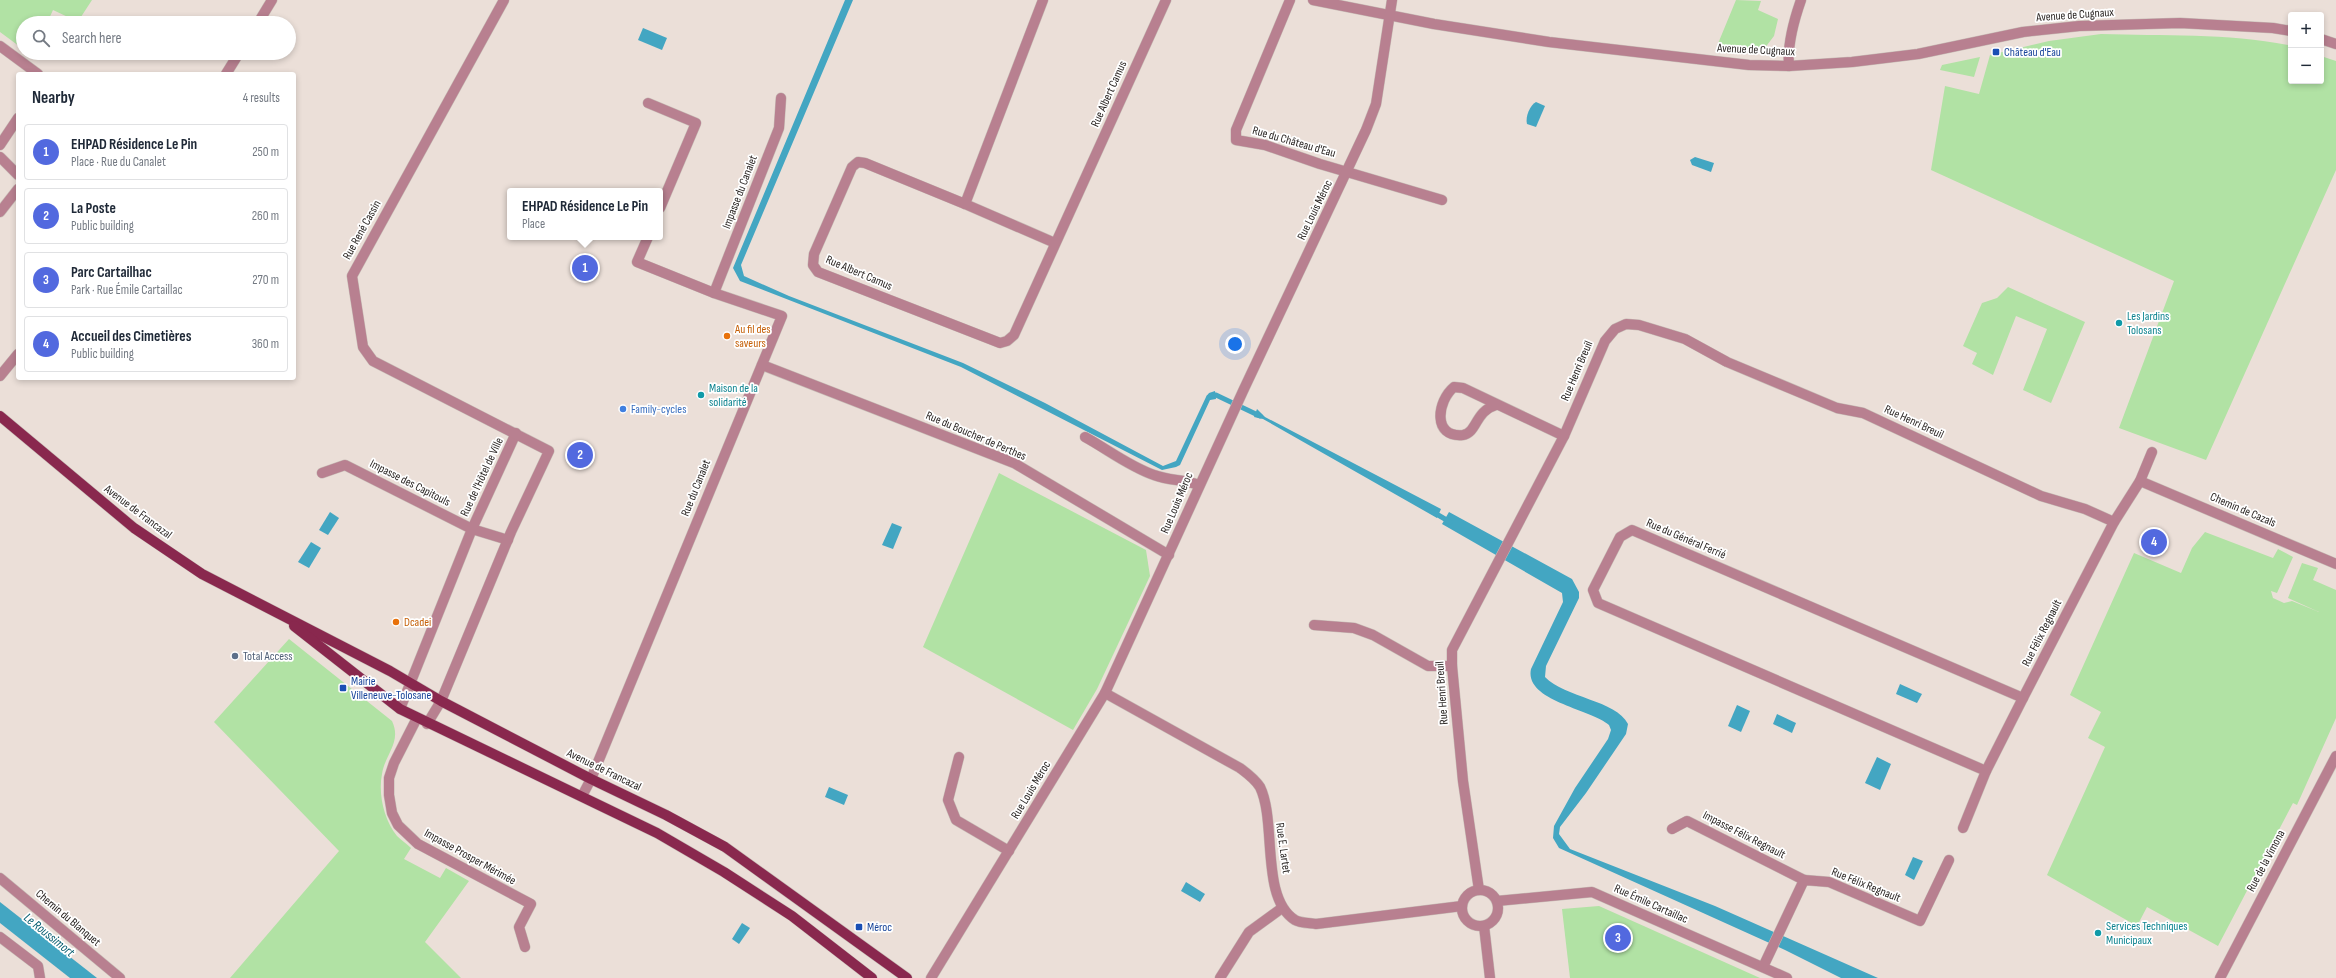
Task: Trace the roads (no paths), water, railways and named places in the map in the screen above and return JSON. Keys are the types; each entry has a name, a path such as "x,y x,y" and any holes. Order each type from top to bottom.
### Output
{"main road":[{"name":"Avenue de Francazal","path":"0,416 134,528 202,574 390,671 441,701 591,779 666,815 725,847 907,978"},
{"name":"Avenue de Francazal","path":"273,610 400,709 427,724 582,796 657,833 724,872 792,916 872,978"}],"street":[{"path":"262,16 272,0"},
{"name":"Rue René Cassin","path":"504,0 352,276 363,347 374,361 516,434"},
{"path":"964,204 1042,0"},
{"name":"Rue Albert Camus","path":"1055,243 866,163 858,162 852,167 814,254 813,264 818,272 1000,343 1007,341 1014,335 1166,0"},
{"name":"Rue du Château d'Eau","path":"1290,0 1236,130 1236,140 1265,146 1442,200"},
{"name":"Avenue de Cugnaux","path":"1313,0 1434,24 1556,43 1721,62 1789,66 1852,62 1918,54 2023,32 2079,26 2200,24 2288,31"},
{"name":"Rue Louis Méroc","path":"931,978 1105,692 1169,555 1242,391 1348,171 1376,104 1392,0"},
{"path":"1789,66 1795,16 1801,0"},
{"path":"2324,40 2336,44"},
{"path":"0,46 16,58"},
{"path":"19,60 35,72"},
{"path":"227,72 235,60"},
{"name":"Impasse du Canalet","path":"714,293 779,128 781,98"},
{"path":"648,103 696,123 663,201"},
{"path":"0,146 16,121"},
{"path":"0,157 16,173"},
{"path":"0,212 16,192"},
{"name":"Rue du Canalet","path":"582,796 591,779 782,316 714,293 637,262 647,240"},
{"name":"Rue Henri Breuil","path":"1479,890 1463,781 1452,666 1452,650 1564,436 1605,340 1615,329 1626,324 1639,325 1685,339 1727,362 1837,408 1863,413 2041,496 2085,509 2114,522"},
{"path":"0,376 16,356"},
{"name":"Rue du Boucher de Perthes","path":"762,365 1014,463 1169,555"},
{"path":"1496,405 1481,412 1472,431 1464,435 1451,433 1441,424 1439,413 1447,393 1454,387 1463,388 1564,436"},
{"name":"Rue de l'Hôtel de Ville","path":"400,709 472,529 516,434 548,451 508,540 441,701 427,724"},
{"path":"1085,437 1151,474 1174,481 1182,479 1199,485"},
{"name":"Rue Félix Regnault","path":"1963,828 1986,771 2114,522 2140,481 2152,452"},
{"name":"Impasse des Capitouls","path":"322,473 345,465 472,529 508,540"},
{"name":"Chemin de Cazals","path":"2140,481 2336,564"},
{"name":"Rue du Général Ferrié","path":"1986,771 1598,603 1593,590 1620,537 1632,530 2023,698"},
{"path":"1314,626 1354,628 1373,636 1428,666 1452,666"},
{"name":"Rue E. Lartet","path":"1105,692 1240,768 1254,779 1260,788 1265,806 1276,889 1282,908"},
{"name":"Impasse Prosper Mérimée","path":"418,718 394,763 389,778 389,796 392,813 398,825 418,844 531,904 519,927 525,947"},
{"name":"Rue de la Vimona","path":"2220,978 2336,756"},
{"path":"959,757 948,800 956,820 1009,852"},
{"name":"Impasse Félix Regnault","path":"1672,829 1687,821 1804,880"},
{"name":"Rue Félix Regnault","path":"1804,880 1829,882 1920,921 1949,860"},
{"name":"Chemin du Blanquet","path":"0,878 120,978"},
{"path":"1762,967 1769,951 1781,931 1804,880"},
{"path":"1479,890 1492,894 1497,901 1496,916 1490,923 1484,926 1472,925 1464,918 1462,906 1468,893 1479,890"},
{"name":"Rue Émile Cartaillac","path":"1497,901 1592,892 1787,978"},
{"path":"1220,978 1249,932 1282,908 1296,921 1316,924 1462,906"},
{"path":"1484,926 1490,978"},
{"path":"0,937 38,966 40,978"}],"water":[{"path":"845,0 853,0 741,265 744,276 789,296 963,363 1045,403 1163,466 1176,461 1206,397 1209,393 1215,391 1216,399 1210,400 1180,465 1162,470 961,367 740,281 733,268"},
{"path":"643,28 667,38 662,50 638,40"},
{"path":"1536,102 1545,106 1536,127 1527,124 1527,115 1530,108"},
{"path":"1695,157 1714,163 1711,172 1692,165 1690,160"},
{"path":"1257,409 1265,417 1441,509 1437,518 1263,419 1254,417"},
{"path":"330,512 339,518 328,535 319,530"},
{"path":"1449,512 1572,579 1579,592 1579,598 1546,666 1545,677 1565,690 1613,709 1622,716 1628,724 1626,734 1586,793 1560,827 1559,834 1570,849 1715,906 1878,978 1841,978 1785,950 1559,848 1553,838 1554,826 1575,788 1608,739 1611,730 1609,725 1600,719 1548,697 1538,689 1532,680 1531,669 1563,602 1562,593 1442,524"},
{"path":"892,523 902,527 893,549 882,545"},
{"path":"311,542 321,548 309,568 298,562"},
{"path":"1900,684 1922,694 1917,703 1896,694"},
{"path":"1737,705 1750,711 1741,732 1728,726"},
{"path":"1777,714 1796,723 1792,733 1773,724"},
{"path":"1877,757 1891,764 1880,790 1865,783"},
{"path":"829,787 848,795 844,805 825,797"},
{"path":"1913,857 1923,861 1914,880 1905,875"},
{"path":"1186,882 1205,894 1200,902 1181,891"},
{"path":"0,902 97,978 70,978 0,923"},
{"path":"742,923 750,928 739,944 732,939"}],"waterway":[{"path":"1209,397 1216,395 1260,416"},
{"path":"1433,512 1450,522"}],"place":[{"name":"Château d'Eau","path":"1996,52"},
{"name":"EHPAD Résidence Le Pin","path":"585,268"},
{"name":"Les Jardins Tolosans","path":"2119,323"},
{"name":"Au fil des saveurs","path":"727,336"},
{"name":"Maison de la solidarité","path":"701,395"},
{"name":"Family-cycles","path":"623,409"},
{"name":"La Poste","path":"580,455"},
{"name":"Accueil des Cimetières","path":"2154,542"},
{"name":"Dcadei","path":"396,622"},
{"name":"Total Access","path":"235,656"},
{"name":"Mairie Villeneuve-Tolosane","path":"343,688"},
{"name":"Méroc","path":"859,927"},
{"name":"Services Techniques Municipaux","path":"2098,933"},
{"name":"Parc Cartailhac","path":"1618,938"}],"water label":[{"name":"Le Roussimort","path":"49,935"}]}
